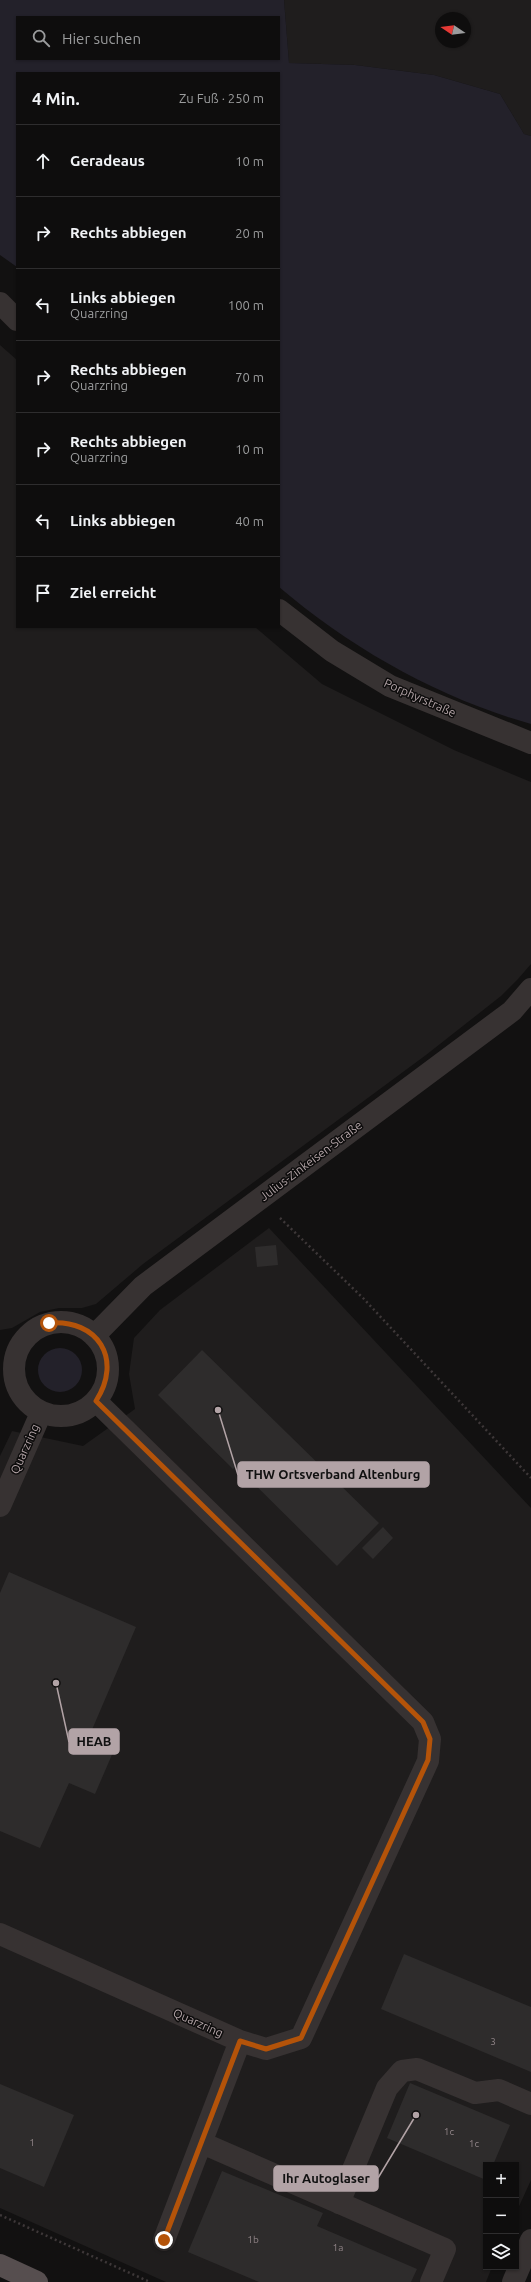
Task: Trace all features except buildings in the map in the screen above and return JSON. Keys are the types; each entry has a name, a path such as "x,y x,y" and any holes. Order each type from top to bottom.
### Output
{"main road":[{"path":"0,2265 37,2282"}],"street":[{"path":"0,303 16,319"},
{"name":"Porphyrstraße","path":"280,611 332,651 390,686 531,743"},
{"name":"Julius-Zinkeisen-Straße","path":"94,1336 143,1286 512,1011 531,989"},
{"path":"65,1322 81,1326 94,1336 103,1347 108,1368 104,1389 96,1401 85,1411 70,1416 55,1417 41,1413 30,1406 20,1395 14,1383 13,1370 7,1355 33,1330 49,1323 65,1322"},
{"name":"Quarzring","path":"0,1934 240,2041 266,2049 301,2038 428,1760 430,1739 423,1722 96,1401"},
{"name":"Quarzring","path":"0,1506 41,1413"},
{"path":"164,2240 240,2041"},
{"path":"339,2203 388,2088 402,2071 417,2070 475,2093 499,2090 531,2104"},
{"path":"202,2143 445,2249 431,2282"},
{"path":"513,2282 531,2240"}],"path":[{"path":"260,1199 363,1298 531,1478"},
{"path":"0,2214 150,2282"}],"shaded area":[{"path":"0,0 284,0 289,63 355,65 434,75 500,94 524,134 531,136 531,724 463,700 430,686 398,669 336,631 280,588 280,72 16,72 16,266 0,255"},
{"path":"284,0 531,0 531,136 524,134 500,94 434,75 355,65 289,63"},
{"path":"0,345 16,359 16,628 256,628 322,684 454,750 531,782 531,964 501,996 426,1055 143,1264 96,1304 82,1308 59,1308 40,1312 12,1328 0,1330"},
{"path":"269,1228 531,1508 531,2180 519,2206 519,2162 483,2162 483,2270 491,2270 486,2282 166,2282 0,2208 0,1456 12,1431 83,1446 135,1409 129,1374 134,1338 160,1310"},
{"path":"56,1348 64,1348 69,1349 76,1354 81,1361 81,1379 76,1386 69,1391 56,1392 48,1389 41,1382 38,1374 38,1366 41,1358 48,1351"}],"place":[{"name":"THW Ortsverband Altenburg","path":"218,1410"},
{"name":"HEAB","path":"56,1683"},
{"name":"Ihr Autoglaser","path":"416,2115"}],"route":[{"path":"49,1323 65,1322 81,1326 94,1336 103,1347 108,1361 108,1375 104,1389 96,1401 423,1722 430,1739 428,1760 301,2038 266,2049 240,2041 164,2240"}]}
